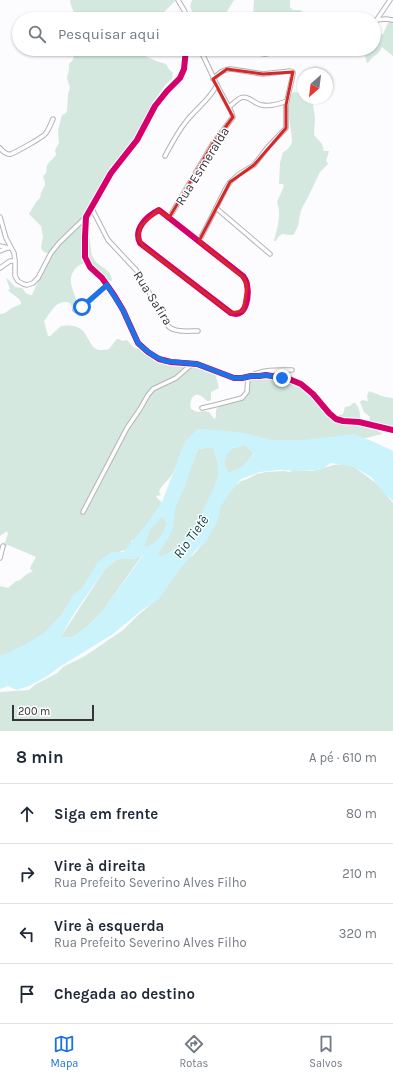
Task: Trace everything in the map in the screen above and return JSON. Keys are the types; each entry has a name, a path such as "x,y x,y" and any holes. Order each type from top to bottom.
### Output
{"street":[{"path":"178,0 185,12"},
{"path":"381,13 390,0"},
{"path":"381,20 386,19 393,20"},
{"path":"0,216 3,231 10,248 14,253 15,276 18,281 23,284 27,285 33,283 38,278 51,253 59,242 86,217 111,173 137,140 155,106 180,78 184,69 185,56"},
{"path":"203,56 216,85 229,107 240,98 244,97 260,105 277,104 287,101"},
{"path":"198,241 230,182 239,174 254,165 267,148 285,129 285,111 293,74 292,71 263,74 227,69 213,79"},
{"path":"165,156 185,123 206,102 216,85"},
{"name":"Rua Esmeralda","path":"169,218 212,145 232,118 233,115 229,107"},
{"path":"0,148 3,152 13,154 46,134 53,119"},
{"name":"Rua Safira","path":"91,208 107,238 137,271 168,326 175,330 198,331"},
{"path":"216,208 270,254"},
{"path":"159,210 198,241 241,274 246,280 248,287 246,302 244,310 240,313 235,314 231,312 140,243 138,233 145,221 159,210"},
{"path":"86,217 85,257 90,267 102,278 118,301 136,339 142,347 154,356 165,361 197,364 234,378 269,375 294,381 301,384 313,394 332,417 336,419 359,422 393,430"},
{"path":"0,246 10,248"},
{"path":"0,251 10,248"},
{"path":"0,268 10,261 15,261"},
{"path":"74,310 82,307 107,285"},
{"path":"83,512 127,428 148,395 153,389 176,378 192,364"},
{"path":"249,376 268,370 292,370"},
{"path":"202,408 231,402 242,398 247,392 249,376"},
{"path":"0,558 3,546"}],"highlighted area":[{"path":"227,69 263,74 293,72 286,105 286,128 254,165 230,182 199,241 244,278 247,287 243,311 231,313 143,246 138,237 141,226 158,210 169,218 212,145 233,117 213,79"}],"green space":[{"path":"70,0 175,0 164,12 74,12"},
{"path":"192,0 234,0 227,12 192,12 190,7"},
{"path":"254,0 290,0 290,7 293,10 300,10 302,12 253,12"},
{"path":"393,20 393,56 382,47 381,49 381,35 383,34 388,23"},
{"path":"74,56 145,56 166,64 173,73 172,79 166,84 154,101 146,118 137,131 135,140 124,156 109,169 106,183 94,198 85,222 91,223 88,235 93,257 96,262 108,271 112,280 104,279 86,262 77,266 72,274 71,284 76,298 77,309 73,310 70,303 65,302 57,304 44,321 48,336 50,336 61,326 73,326 81,329 92,346 98,350 109,349 117,339 122,341 127,340 134,348 142,349 145,352 159,358 165,358 167,361 171,359 175,362 193,364 210,370 216,376 219,388 211,392 210,401 207,401 198,395 193,396 190,407 197,412 209,412 214,419 216,417 216,410 218,407 239,399 245,393 253,378 262,373 279,378 283,378 287,375 293,376 304,391 321,409 327,411 337,422 345,424 347,422 337,416 343,414 345,407 355,403 360,412 359,422 369,424 370,417 364,412 360,402 362,400 368,401 367,396 369,391 384,397 393,398 393,429 378,429 377,431 382,434 366,438 347,438 272,446 185,444 173,472 159,492 161,495 156,496 161,501 170,534 173,526 172,511 198,449 212,447 214,449 220,472 214,489 189,543 163,556 156,557 150,548 142,548 150,530 135,540 132,540 127,549 100,562 77,597 50,631 0,659 0,586 8,588 16,581 33,571 30,569 36,557 8,545 0,556 8,534 7,531 0,536 0,314 5,313 21,304 18,298 7,290 10,289 6,278 15,287 22,288 26,293 32,295 44,268 56,249 47,253 42,250 41,247 43,237 41,226 29,214 40,198 45,185 43,176 46,173 47,165 56,155 55,150 59,143 58,130 62,115 67,111 68,94 70,88 67,78 69,64 73,60"},
{"path":"365,56 374,56 368,63"},
{"path":"297,92 297,104 313,104 315,118 314,135 322,144 324,151 329,151 326,161 328,164 320,172 301,210 298,226 294,234 282,234 276,241 274,241 279,216 277,202 284,186 283,184 279,184 280,163 283,152 289,148 292,142 289,101 292,93"},
{"path":"245,445 254,453 243,466 228,473 224,464 225,456 233,448"},
{"path":"344,464 354,467 376,483 393,503 393,731 0,731 0,692 29,690 36,684 57,673 63,667 85,656 123,630 155,601 165,590 177,571 187,559 201,546 221,503 233,488 241,481 266,472 290,472 293,470 312,471"},
{"path":"143,554 101,613 87,627 73,637 60,638 105,569 116,560 125,558 134,559"}],"water":[{"name":"Rio Tietê","path":"197,429 244,433 273,440 304,440 354,434 393,451 393,501 383,492 371,477 352,466 331,463 320,470 278,470 260,472 241,479 221,506 218,520 206,542 197,549 179,570 159,599 142,610 113,634 46,677 29,686 17,690 8,686 0,689 0,656 22,646 44,633 61,615 74,594 83,587 98,562 111,552 123,552 146,525 162,502 185,442","holes":["245,445 254,454 242,466 228,473 224,464 226,456 233,448","213,447 217,460 218,475 214,488 193,531 173,550 163,556 157,555 168,539 173,528 175,509 198,449","162,517 167,524 156,542 144,547 150,530","143,555 101,613 87,627 73,637 60,638 73,615 105,569 116,560 125,558 134,559"]}],"cycle path":[{"path":"185,56 184,69 180,78 155,106 137,140 111,173 86,217 85,257 90,267 102,278 114,295 123,310 138,343 159,359 171,362 197,364 234,378 266,375 289,379 301,384 313,394 336,419 359,422 393,430"},
{"path":"159,210 243,276 247,282 248,294 246,305 241,313 231,313 140,243 138,233 142,224 146,219 159,210"}],"route":[{"path":"82,307 107,285 123,310 138,343 159,359 171,362 197,364 234,378 266,375 273,375 282,378"}]}
